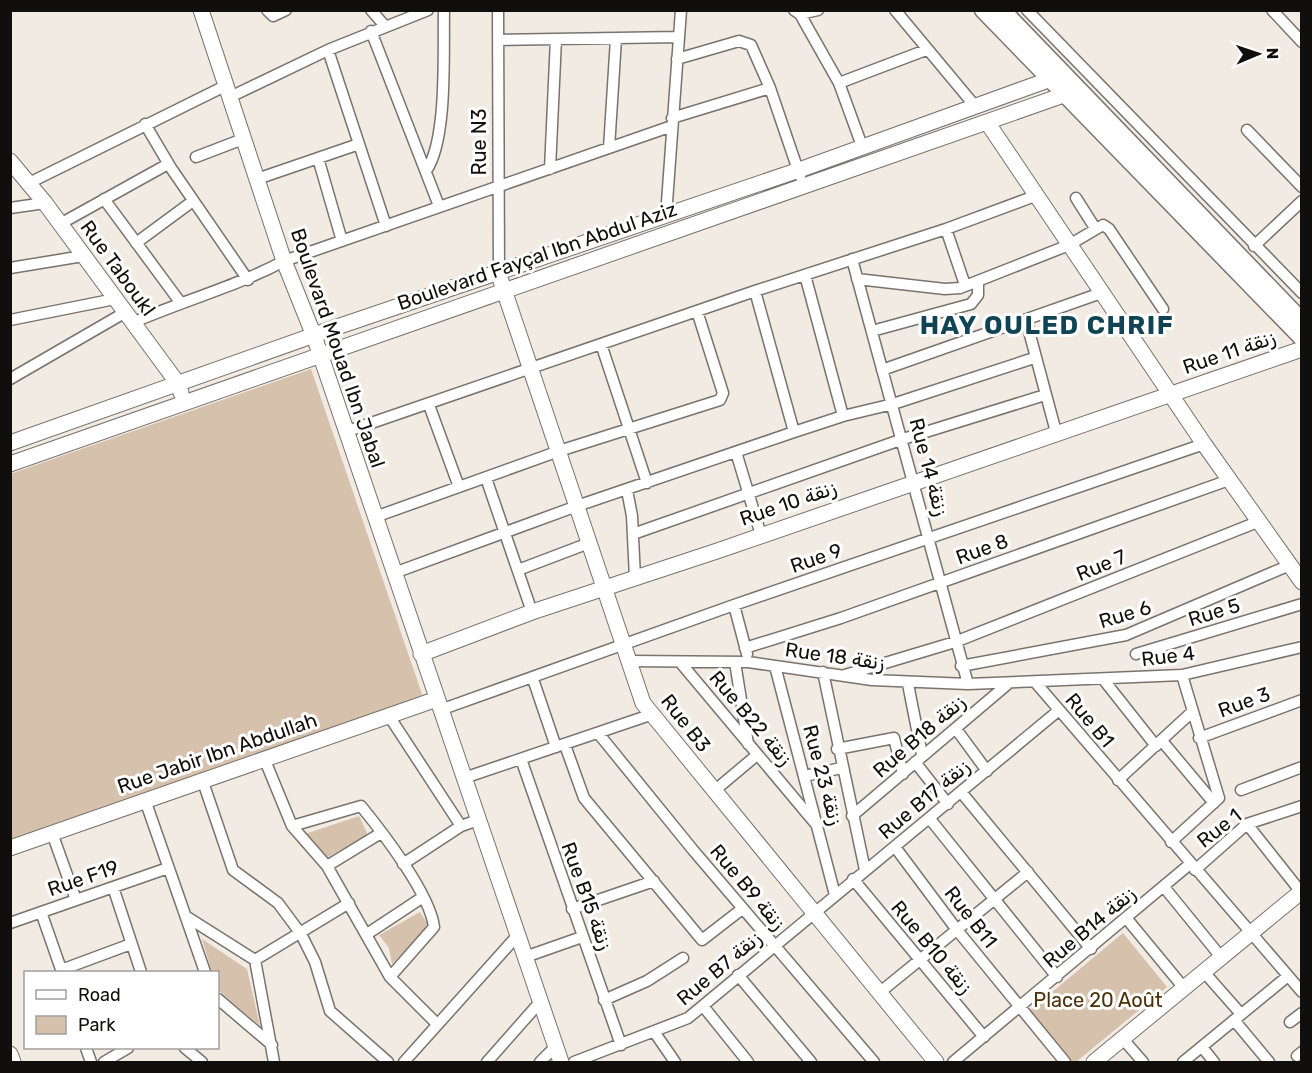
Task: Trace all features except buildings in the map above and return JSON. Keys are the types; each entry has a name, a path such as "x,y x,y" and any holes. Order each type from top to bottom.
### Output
{"main road":[{"name":"Boulevard Mouad Ibn Jabal","path":"201,10 284,261 314,336 318,354 561,1062"},
{"path":"983,10 1057,77"},
{"path":"1002,10 1070,92 1302,338"},
{"name":"Boulevard Fayçal Ibn Abdul Aziz","path":"10,464 503,290 800,178 862,146 1057,77"},
{"path":"1070,92 1302,321"},
{"name":"Boulevard Fayçal Ibn Abdul Aziz","path":"10,443 666,216 987,122 1070,92"},
{"path":"987,122 1035,196 1104,292 1204,444 1302,582"},
{"name":"Rue Taboukl","path":"10,161 45,204 179,385 183,404"},
{"name":"Rue B3","path":"499,274 643,703 650,715 935,1062"},
{"name":"Rue 11 زنقة","path":"1170,394 1302,349"},
{"name":"Rue 10 زنقة","path":"421,654 532,612 1170,394"},
{"name":"Rue Jabir Ibn Abdullah","path":"10,848 202,779 389,716 439,705"},
{"path":"1094,1062 1301,893"}],"street":[{"path":"267,10 273,16 286,10"},
{"path":"371,10 385,26"},
{"path":"29,183 145,124 371,31 428,10"},
{"path":"426,171 432,162 438,139 444,10"},
{"name":"Rue N3","path":"498,10 499,274"},
{"path":"666,216 681,10"},
{"path":"818,10 797,12 839,83 862,146"},
{"path":"895,10 975,106"},
{"path":"1027,10 1302,293"},
{"path":"1272,10 1302,42"},
{"path":"371,31 439,206"},
{"path":"498,40 679,37"},
{"path":"550,169 556,39"},
{"path":"609,148 616,39"},
{"path":"677,59 744,41 751,45 770,88 800,178"},
{"path":"328,50 386,226"},
{"path":"839,83 926,50"},
{"path":"1057,77 1087,73"},
{"path":"1070,92 1087,73"},
{"path":"10,379 128,318 248,280 284,261 609,148 672,122 770,88"},
{"path":"145,124 168,164 248,280"},
{"path":"1247,130 1302,188"},
{"path":"196,157 243,139"},
{"path":"256,179 359,144"},
{"path":"318,159 342,241"},
{"path":"60,224 168,164"},
{"path":"345,432 755,291 946,229 1035,196"},
{"path":"1076,198 1095,228"},
{"path":"104,199 180,302"},
{"path":"136,243 194,201"},
{"path":"1254,246 1302,201"},
{"path":"10,208 45,204"},
{"path":"857,279 945,289 965,285 1069,245 1095,228 1106,226 1163,309"},
{"path":"946,229 965,285"},
{"path":"10,268 83,256"},
{"name":"Rue 14 زنقة","path":"852,259 903,439 961,666 968,684"},
{"path":"805,275 843,416"},
{"path":"872,331 971,304 978,295 978,281"},
{"path":"755,291 794,432"},
{"path":"882,370 1104,292"},
{"path":"10,321 115,299"},
{"path":"375,517 559,451 723,397 697,311"},
{"path":"1026,320 1034,358 1056,432"},
{"path":"601,344 647,483"},
{"path":"394,573 577,506 794,432 843,416 893,404 1034,358"},
{"path":"633,534 903,439 1045,395"},
{"path":"429,405 459,487"},
{"name":"Rue 9","path":"439,705 533,679 734,605 1204,444"},
{"path":"736,452 761,535"},
{"path":"486,478 532,612"},
{"name":"Rue 8","path":"745,648 827,623 1229,480"},
{"path":"627,490 633,534 635,578"},
{"name":"Rue 7","path":"845,675 955,642 1260,521"},
{"path":"518,570 589,543"},
{"name":"Rue 6","path":"961,666 1126,635 1290,566"},
{"name":"Rue 5","path":"1136,654 1302,604"},
{"path":"734,605 748,662"},
{"name":"Rue 4","path":"1036,682 1182,675 1302,647"},
{"name":"Rue 18 زنقة","path":"629,661 748,662 908,684 1036,682"},
{"name":"Rue B22 زنقة","path":"680,662 818,825"},
{"path":"735,662 748,745"},
{"name":"Rue 23 زنقة","path":"776,666 835,895"},
{"path":"823,672 837,749 865,870"},
{"path":"1182,675 1216,800"},
{"path":"533,679 584,798 702,940 742,909"},
{"path":"1102,680 1159,743 1216,800"},
{"name":"Rue B1","path":"1036,682 1058,711 1250,934"},
{"name":"Rue B18 زنقة","path":"852,816 1009,683"},
{"path":"908,684 918,759 948,804"},
{"name":"Rue 3","path":"1199,738 1302,700"},
{"name":"Rue B17 زنقة","path":"812,913 930,819 1058,711"},
{"path":"1118,780 1192,712"},
{"path":"464,778 650,715"},
{"path":"389,716 461,826"},
{"path":"956,729 987,771"},
{"name":"Rue B9 زنقة","path":"598,732 867,1060"},
{"path":"837,749 894,738 903,774"},
{"path":"714,791 757,755"},
{"path":"264,758 292,826 327,866 390,976 437,1024"},
{"name":"Rue B15 زنقة","path":"520,759 621,1045"},
{"path":"1241,790 1302,767"},
{"path":"805,776 842,768"},
{"path":"202,779 233,870 275,899 301,934 319,972 330,1011 388,1062"},
{"path":"961,792 1090,949"},
{"path":"145,800 205,971"},
{"path":"1171,842 1216,800"},
{"path":"292,826 361,806 403,864 423,897 434,924 433,929 390,976"},
{"name":"Rue 1","path":"1193,867 1247,824 1301,807"},
{"path":"930,819 1056,977"},
{"path":"403,864 461,826 478,820"},
{"path":"1247,824 1301,893"},
{"path":"52,833 76,900"},
{"path":"327,866 381,833"},
{"name":"Rue B11","path":"895,847 957,930 1065,1062"},
{"name":"Rue B14 زنقة","path":"953,1062 1164,887 1193,867"},
{"name":"Rue F19","path":"10,923 168,868"},
{"path":"879,993 1028,872"},
{"name":"Rue B10 زنقة","path":"853,879 984,1037"},
{"path":"572,909 654,882"},
{"path":"113,887 139,969"},
{"path":"1164,887 1221,957"},
{"path":"367,934 423,897"},
{"path":"255,960 349,903"},
{"path":"41,912 62,971 131,944"},
{"name":"Rue B7 زنقة","path":"574,1062 601,1058 621,1045 680,1023 812,913"},
{"path":"187,917 255,960 274,1062"},
{"path":"1127,919 1184,988"},
{"path":"1250,934 1302,992"},
{"path":"404,1062 517,936"},
{"path":"525,957 582,937"},
{"path":"604,1000 647,981 683,958"},
{"path":"1204,972 1269,1062"},
{"path":"738,975 812,1062"},
{"path":"1183,1062 1288,976"},
{"path":"219,1000 272,1045"},
{"path":"487,1062 540,1002"},
{"path":"703,1006 748,1062"},
{"path":"1290,1022 1302,1013"},
{"path":"655,1033 675,1062"},
{"path":"1122,1038 1143,1062"},
{"path":"540,1062 555,1047"},
{"path":"1202,1047 1214,1062"},
{"path":"107,1062 125,1049"},
{"path":"187,1049 202,1062"}],"green space":[{"path":"311,369 424,700 11,843 10,474"},
{"path":"359,816 368,835 328,857 302,835"},
{"path":"420,912 429,926 392,964 389,948 379,935"},
{"name":"Place 20 Août","path":"1123,933 1167,987 1076,1062 1069,1062 1028,1012"},
{"path":"202,939 247,969 260,1026 219,991 219,971 212,971"}],"district":[{"name":"HAY OULED CHRIF","path":"1047,325"}]}
